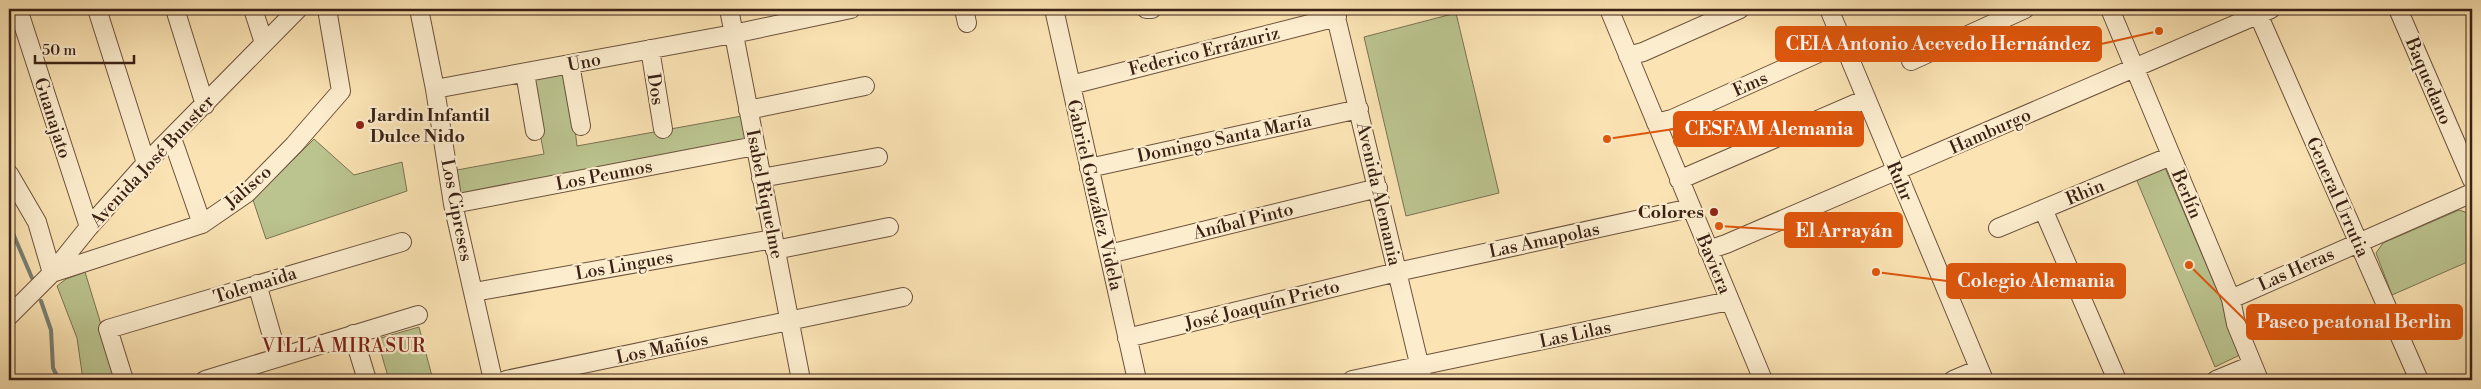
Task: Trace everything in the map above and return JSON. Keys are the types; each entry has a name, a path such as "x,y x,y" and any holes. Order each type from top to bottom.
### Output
{"street":[{"name":"Guanajato","path":"18,9 89,227"},
{"path":"98,9 146,163"},
{"path":"175,9 204,105"},
{"path":"253,9 264,43"},
{"name":"Avenida José Bunster","path":"10,312 52,273 89,227 146,163 298,9"},
{"name":"Jalisco","path":"52,273 202,224 246,193 294,145 341,91 327,9"},
{"name":"Los Cipreses","path":"419,9 435,89 453,204 493,380"},
{"name":"Isabel Riquelme","path":"729,9 801,380"},
{"name":"Uno","path":"435,89 734,34 851,9"},
{"name":"Gabriel González Videla","path":"1054,9 1138,380"},
{"name":"Baviera","path":"1609,9 1763,380"},
{"path":"1628,56 1643,52 1737,9"},
{"name":"Ruhr","path":"1829,9 1981,375"},
{"path":"1911,60 2026,9"},
{"name":"Berlín","path":"2110,9 2231,299 2236,324 2255,373"},
{"name":"Baquedano","path":"2398,9 2472,180"},
{"name":"Hamburgo","path":"1708,250 1896,172 2264,12"},
{"name":"General Urrutia","path":"2264,12 2358,242 2419,380"},
{"name":"Federico Errázuriz","path":"1071,85 1336,13"},
{"name":"Avenida Alemania","path":"1336,13 1421,373"},
{"name":"Ems","path":"1656,123 1672,119 1843,42"},
{"name":"Dos","path":"650,49 663,129"},
{"path":"570,64 581,126"},
{"path":"525,73 536,131"},
{"path":"748,110 865,86"},
{"path":"1679,180 1866,99"},
{"name":"Domingo Santa María","path":"1089,168 1359,109"},
{"path":"172,138 202,224"},
{"name":"Los Peumos","path":"453,204 755,146"},
{"name":"Rhin","path":"1998,228 2171,156"},
{"path":"761,178 878,157"},
{"path":"9,174 37,222 52,273"},
{"name":"Aníbal Pinto","path":"1108,254 1378,188"},
{"name":"Las Heras","path":"2231,299 2472,193"},
{"name":"Las Amapolas","path":"1397,272 1691,208"},
{"path":"2043,210 2117,380"},
{"name":"Los Lingues","path":"474,292 889,227"},
{"name":"Tolemaida","path":"124,380 108,329 402,242"},
{"name":"José Joaquín Prieto","path":"1127,338 1397,272"},
{"path":"257,284 278,357"},
{"name":"Los Mañíos","path":"506,380 903,297"},
{"name":"Las Lilas","path":"1352,380 1421,373 1730,301"},
{"path":"210,380 278,357 418,315"},
{"path":"353,334 367,380"},
{"path":"2216,380 2255,373"},
{"path":"1953,380 1981,375"}],"green space":[{"path":"1456,13 1499,193 1406,216 1364,37"},
{"path":"568,70 577,146 742,116 747,143 461,199 457,170 544,154 529,78"},
{"path":"314,139 354,175 402,162 407,191 266,239 253,200"},
{"path":"2163,163 2244,353 2215,367 2135,176"},
{"path":"2459,210 2468,213 2472,223 2472,260 2392,295 2376,253 2383,243"},
{"path":"85,272 118,380 83,380 77,338 57,286 66,279"},
{"path":"419,327 433,380 389,380 377,339"}],"waterway":[{"path":"9,224 32,278"},
{"path":"41,301 51,330 53,368 59,380"}],"place":[{"name":"CEIA Antonio Acevedo Hernández","path":"2159,31"},
{"name":"Jardin Infantil Dulce Nido","path":"360,125"},
{"name":"CESFAM Alemania","path":"1607,139"},
{"name":"Colores","path":"1714,212"},
{"name":"El Arrayán","path":"1719,226"},
{"name":"Paseo peatonal Berlin","path":"2189,265"},
{"name":"Colegio Alemania","path":"1876,272"}],"district":[{"name":"VILLA MIRASUR","path":"344,345"}]}
